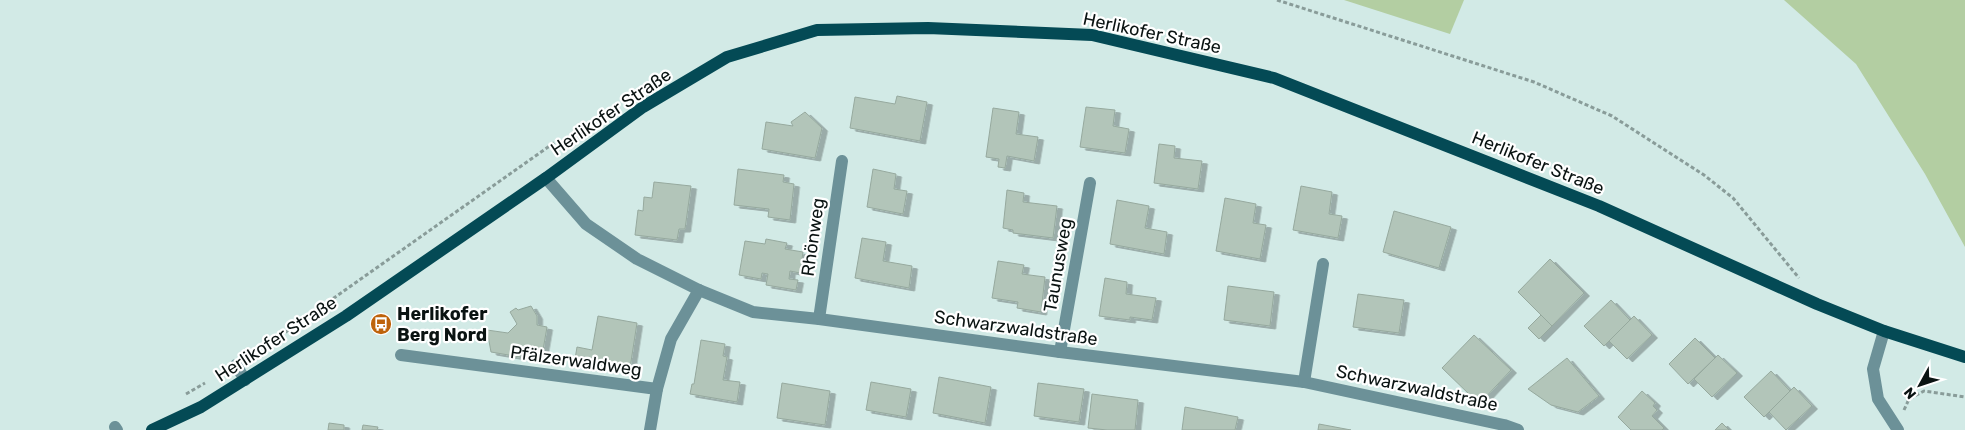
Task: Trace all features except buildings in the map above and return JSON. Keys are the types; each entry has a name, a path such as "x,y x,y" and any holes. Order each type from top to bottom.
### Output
{"main road":[{"name":"Herlikofer Straße","path":"152,430 202,407 346,316 546,178 643,107 727,57 817,30 928,28 1092,35 1274,78 1599,206 1817,304 1884,331 1965,357"}],"street":[{"name":"Rhönweg","path":"819,319 842,161"},
{"name":"Schwarzwaldstraße","path":"546,178 586,224 637,259 699,290 752,312 1304,382 1518,430"},
{"name":"Taunusweg","path":"1060,352 1090,183"},
{"path":"1304,382 1323,264"},
{"path":"650,430 657,389 671,339 699,290"},
{"path":"1884,331 1873,369 1878,399 1898,430"},
{"name":"Pfälzerwaldweg","path":"401,355 657,389"},
{"path":"236,365 245,380"}],"path":[{"path":"1277,0 1534,82 1612,116 1704,174 1733,198 1790,265 1801,281"},
{"path":"278,338 558,140 586,149"},
{"path":"183,396 206,382"},
{"path":"1903,412 1909,399 1924,391 1965,397"}],"green space":[{"path":"1344,0 1464,0 1450,34"},
{"path":"1784,0 1965,0 1965,247 1925,174 1856,64"}],"place":[{"name":"Herlikofer Berg Nord","path":"381,324"}]}
